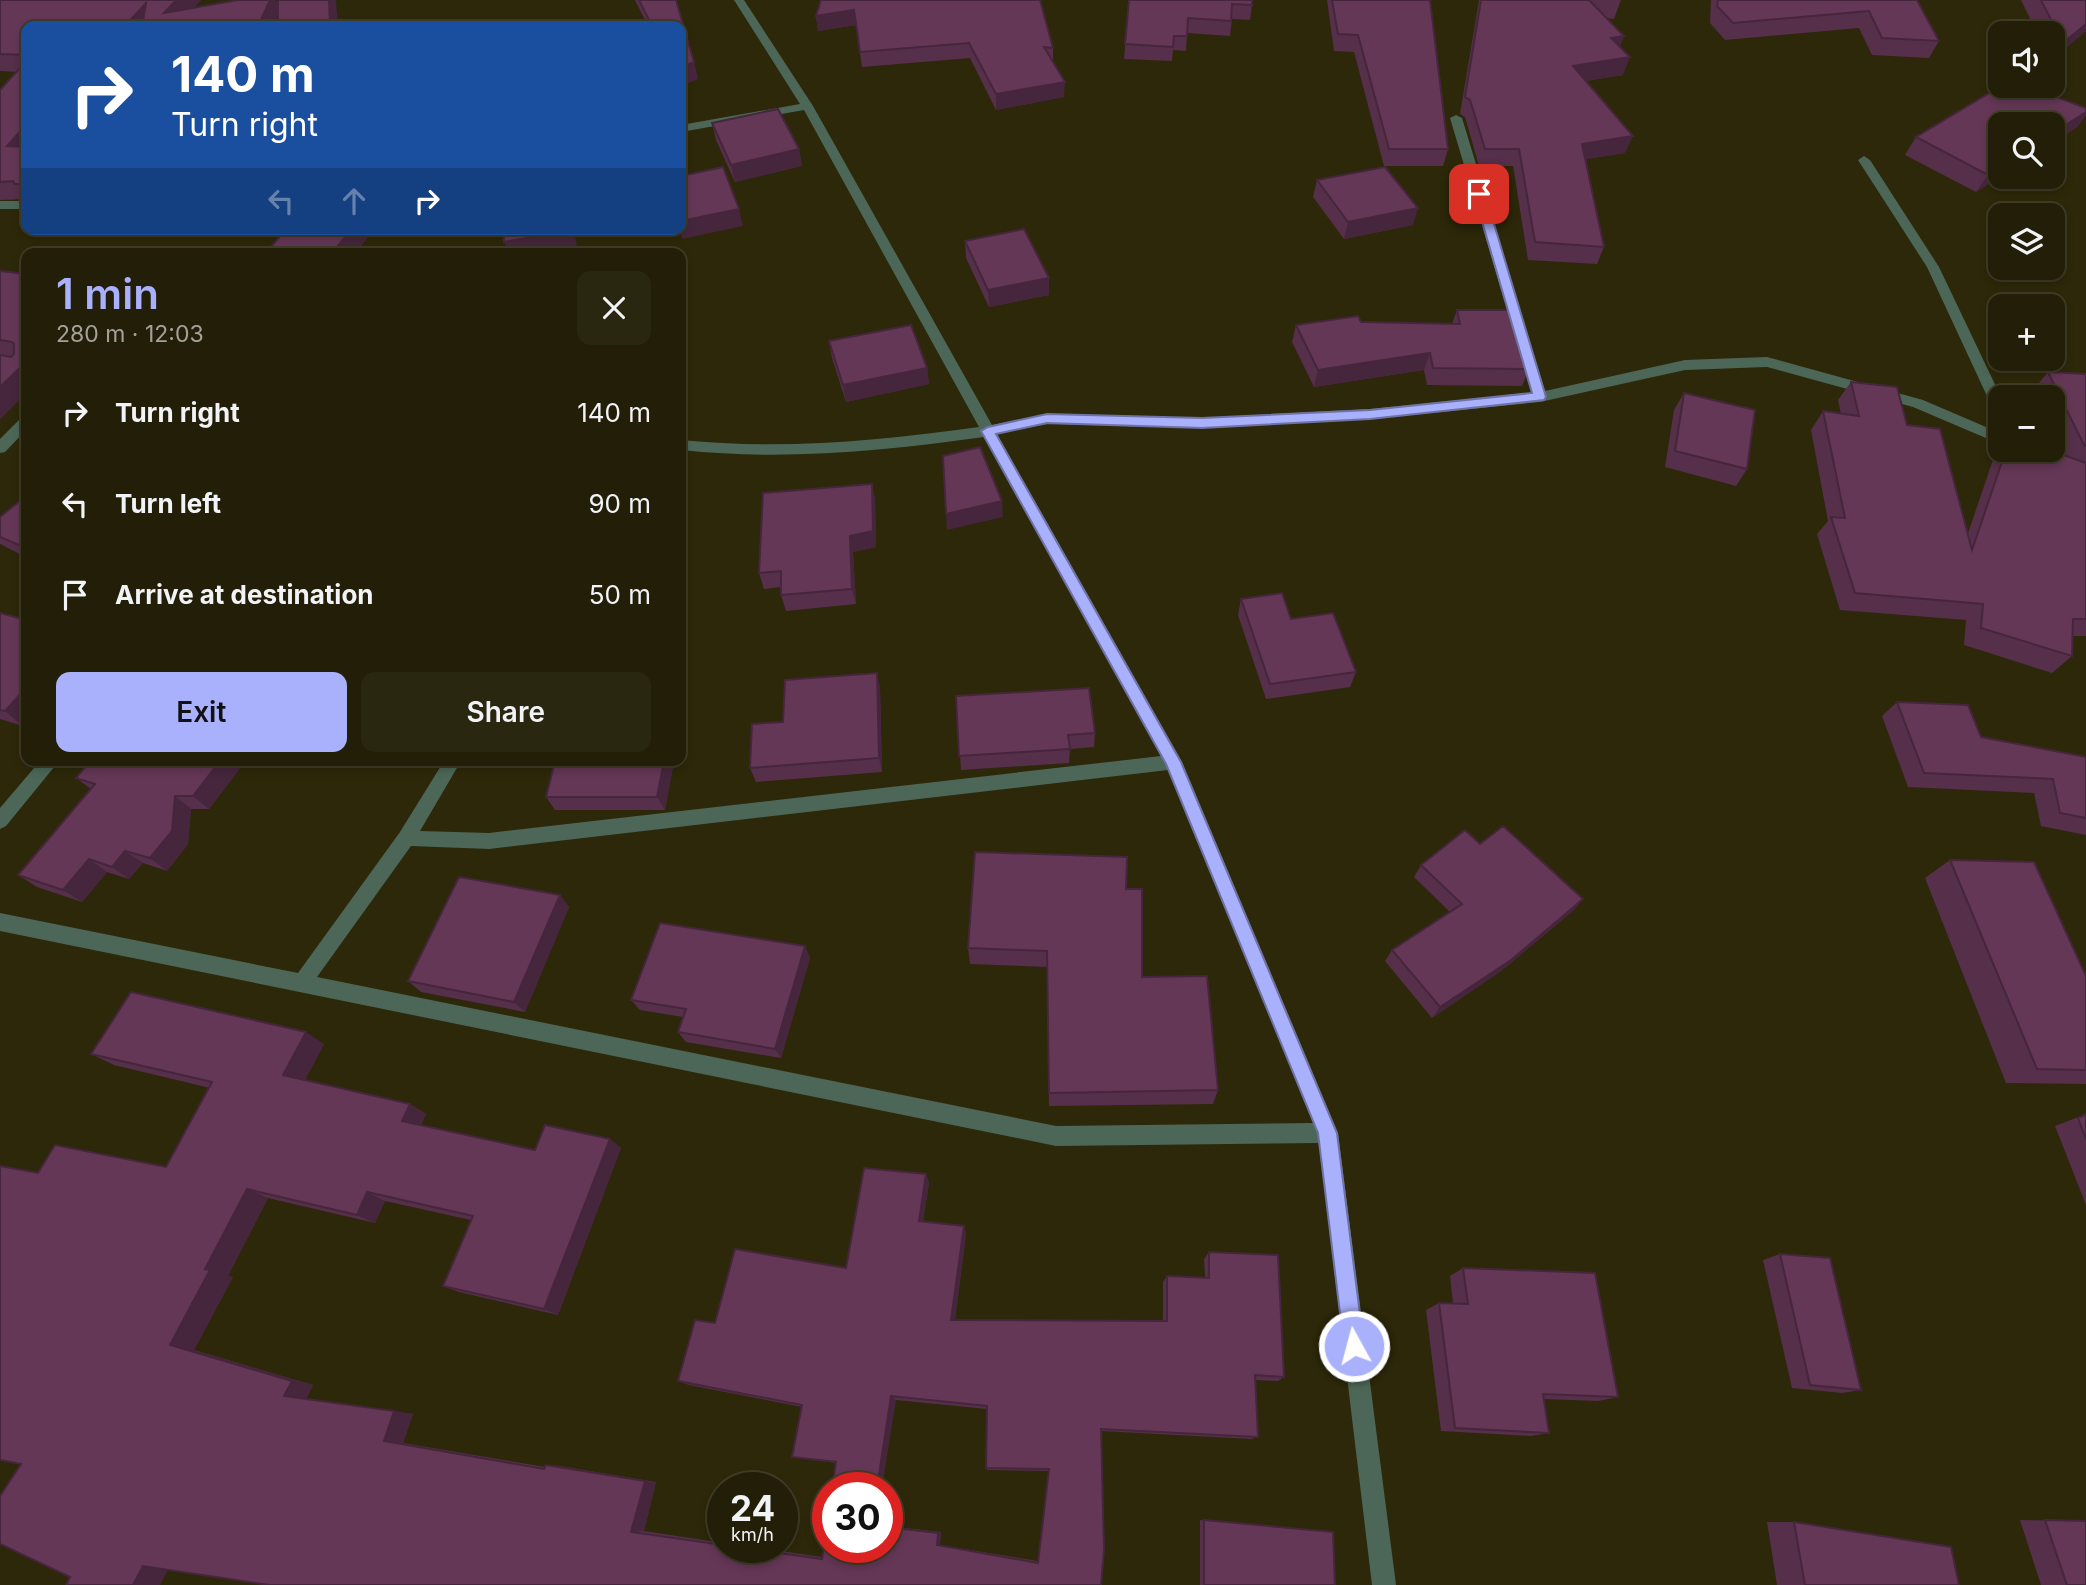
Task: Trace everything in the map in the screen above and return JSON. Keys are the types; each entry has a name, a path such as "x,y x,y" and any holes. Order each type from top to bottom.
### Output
{"street":[{"path":"739,0 807,106 1173,762 1328,1133 1384,1585"},
{"path":"686,128 807,106"},
{"path":"1456,118 1540,397"},
{"path":"1864,159 1933,267 1989,385"},
{"path":"0,205 21,205"},
{"path":"686,446 742,452 880,446 988,431 1047,419 1215,422 1370,414 1540,397 1685,365 1767,362 1918,403 1988,434"},
{"path":"0,448 21,427"},
{"path":"406,838 489,841 1173,762"},
{"path":"0,821 47,766"},
{"path":"302,984 406,838 450,766"},
{"path":"0,922 1056,1136 1328,1133"}],"building":[{"path":"0,0 176,0 164,13 238,0 270,0 260,21 143,21 146,3 130,21 21,21 21,55 0,54"},
{"path":"278,0 329,0 330,21 278,21"},
{"path":"639,0 676,0 682,21 650,21"},
{"path":"821,0 1040,0 1053,48 1044,47 1065,82 996,94 969,43 860,52 854,10 816,16"},
{"path":"1129,0 1252,0 1252,5 1232,4 1231,21 1188,18 1187,36 1174,36 1173,47 1125,44"},
{"path":"1332,0 1430,0 1448,149 1389,149 1358,35 1338,34"},
{"path":"1481,0 1589,0 1624,36 1611,38 1630,57 1573,66 1633,136 1582,144 1604,247 1535,242 1519,149 1485,149 1470,100 1465,97"},
{"path":"1718,0 1917,0 1939,41 1882,38 1869,11 1733,23 1717,6"},
{"path":"2041,0 2086,0 2086,24 2065,41 2065,21 2052,21"},
{"path":"686,34 694,62 686,65"},
{"path":"21,67 21,131 7,146 21,147 21,184 15,184 13,181 0,182 0,90"},
{"path":"1988,94 1988,98 2059,98 2086,108 2086,112 2065,125 2065,112 1988,112 1988,175 1916,137"},
{"path":"778,109 799,149 731,165 712,123"},
{"path":"723,167 739,209 686,220 686,175"},
{"path":"1385,167 1418,208 1348,222 1317,180"},
{"path":"1024,229 1049,278 988,290 965,241"},
{"path":"281,235 347,235 336,248 270,248"},
{"path":"503,235 543,235 504,242"},
{"path":"0,271 21,273 21,367 0,387 0,355 11,357 14,354 14,344 0,340"},
{"path":"1457,310 1512,310 1529,369 1433,368 1430,353 1318,370 1296,325 1358,316 1361,322 1460,324"},
{"path":"911,325 927,368 843,385 829,341"},
{"path":"2048,372 2086,374 2086,446 2065,406 2065,385 2054,385"},
{"path":"1851,382 1897,387 1907,425 1940,429 1972,550 2002,462 2065,462 2065,455 2086,463 2086,619 2073,619 2072,656 1981,628 1983,604 1855,593 1831,517 1845,518 1823,411 1859,416"},
{"path":"1684,393 1755,410 1747,469 1675,451"},
{"path":"980,447 1002,501 946,514 943,456"},
{"path":"872,484 873,531 850,536 852,589 781,595 781,571 759,573 763,493"},
{"path":"21,500 21,546 0,537 0,517"},
{"path":"1282,593 1291,619 1333,613 1356,672 1270,684 1241,599"},
{"path":"0,613 21,619 21,693 5,711 0,710"},
{"path":"877,673 879,758 750,768 752,724 783,722 785,680"},
{"path":"1089,688 1095,733 1068,735 1070,749 959,756 956,696"},
{"path":"1897,702 1968,705 1981,737 2086,757 2086,818 2060,813 2053,779 1924,773"},
{"path":"86,766 216,766 193,796 175,796 172,831 150,858 125,851 112,867 89,859 63,890 18,875 95,784 76,778"},
{"path":"554,766 663,766 657,797 546,797"},
{"path":"1503,826 1583,899 1511,960 1440,1007 1392,950 1462,904 1421,865 1465,830 1480,844"},
{"path":"975,852 1127,857 1126,889 1142,889 1142,977 1207,976 1218,1090 1049,1093 1047,951 968,948"},
{"path":"1950,860 2034,862 2086,976 2086,1070 2037,1069"},
{"path":"459,877 560,895 514,1002 408,981"},
{"path":"660,923 805,946 775,1049 678,1032 686,1009 631,1000"},
{"path":"131,992 306,1032 283,1075 410,1104 402,1121 535,1150 545,1125 610,1139 544,1309 443,1286 473,1216 367,1192 357,1215 247,1189 205,1269 210,1270 170,1345 292,1381 284,1396 394,1411 384,1441 544,1469 546,1465 645,1481 631,1532 707,1543 707,1563 798,1563 798,1556 812,1558 812,1563 903,1563 903,1529 938,1533 937,1545 1038,1563 1049,1469 986,1468 987,1406 891,1396 879,1472 834,1472 836,1462 792,1457 802,1405 678,1381 695,1320 715,1323 735,1249 846,1268 864,1168 926,1174 919,1221 964,1226 951,1320 1167,1321 1167,1276 1209,1278 1209,1252 1278,1255 1284,1377 1255,1375 1258,1437 1101,1429 1104,1550 1101,1585 269,1585 143,1566 133,1585 66,1585 70,1577 0,1544 0,1496 21,1464 0,1460 0,1166 38,1173 55,1145 166,1167 212,1082 91,1054"},
{"path":"2086,1114 2086,1139 2078,1118"},
{"path":"1780,1254 1830,1258 1861,1390 1810,1385"},
{"path":"1463,1268 1595,1273 1618,1397 1543,1394 1549,1433 1455,1428 1439,1303 1468,1304"},
{"path":"1204,1520 1333,1532 1335,1585 1204,1585"},
{"path":"2045,1520 2086,1521 2086,1585 2067,1585"},
{"path":"1794,1522 1951,1547 1959,1585 1805,1585"}],"route":[{"path":"1354,1346 1328,1133 1173,762 988,431 1047,419 1202,423 1370,414 1540,397 1479,194"}]}
